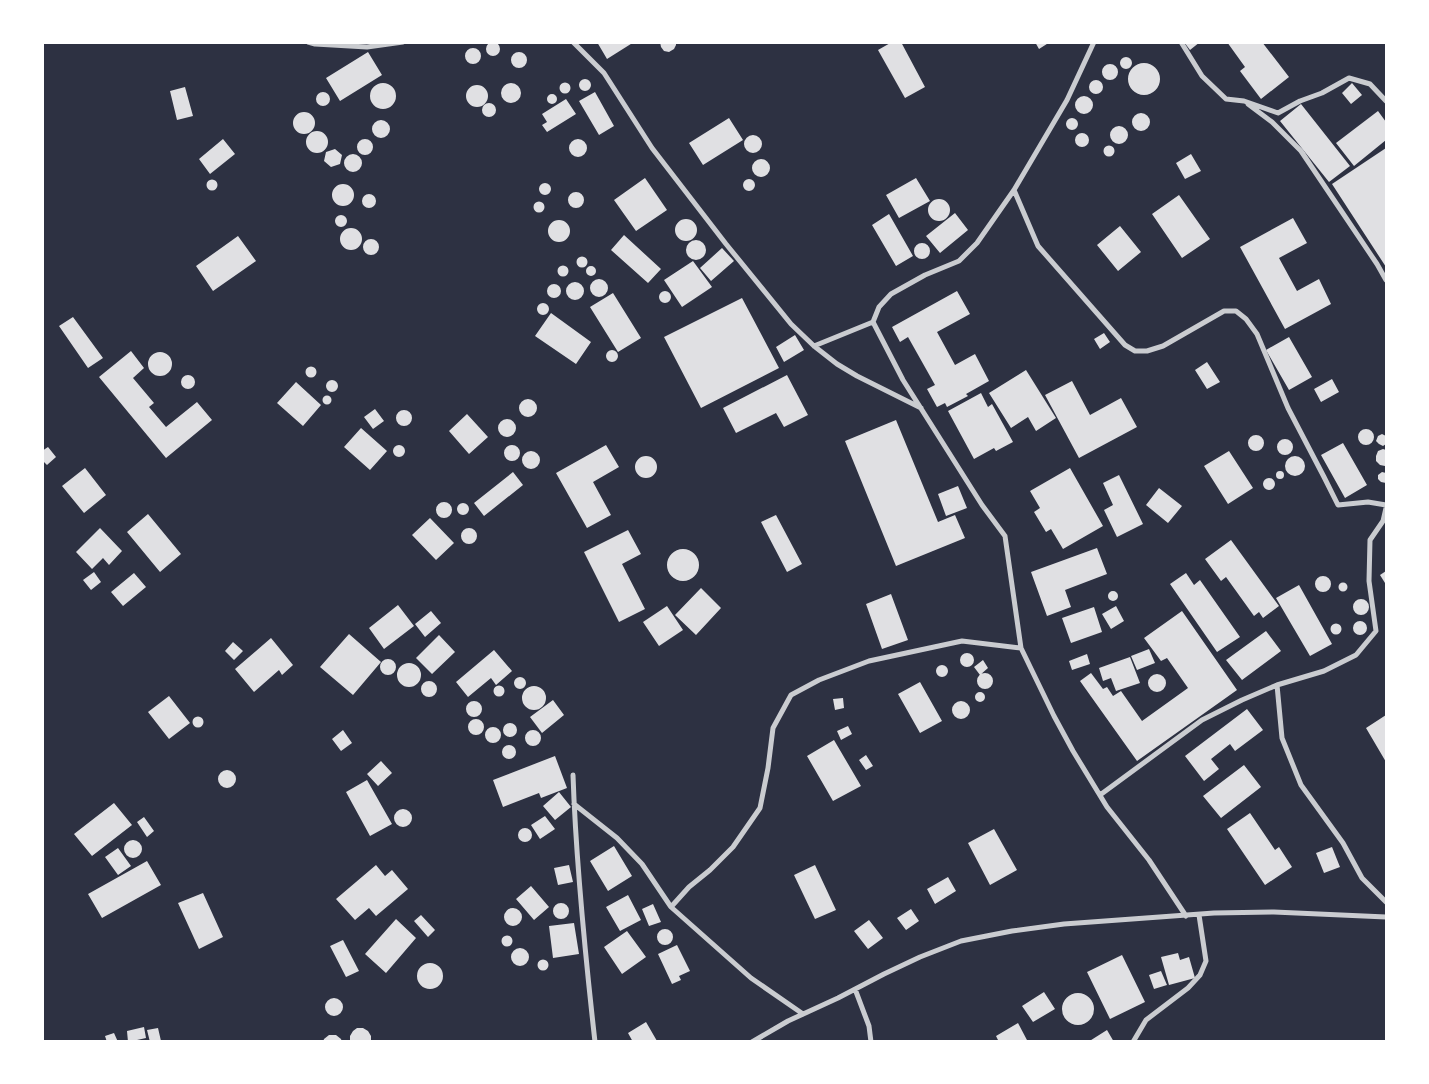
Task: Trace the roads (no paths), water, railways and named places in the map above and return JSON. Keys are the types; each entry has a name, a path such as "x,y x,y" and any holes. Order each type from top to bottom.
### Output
{"street":[{"path":"308,42 367,47 403,42"},
{"path":"573,42 604,73 652,148 791,324 814,346 837,364 922,408"},
{"path":"814,346 873,322 879,307 891,294 925,275 959,261 977,243 1014,190 1067,100 1094,42"},
{"path":"1180,42 1202,76 1226,99 1244,101 1278,113 1300,101 1322,93 1349,78 1370,84 1386,101"},
{"path":"1244,101 1272,122 1302,151 1386,280"},
{"path":"1014,190 1038,246 1125,345 1136,351 1147,351 1163,346 1224,311 1236,311 1246,319 1258,334 1288,408 1338,505 1368,502 1386,506 1382,521 1370,540 1368,581 1376,631 1356,655 1324,671 1277,685 1202,720 1100,795"},
{"path":"873,322 904,380 982,505 1005,536 1022,648 1054,716 1107,807 1149,860 1186,916"},
{"path":"671,907 689,887 710,870 733,847 760,808 773,728 791,695 819,680 869,661 962,641 1022,648"},
{"path":"1277,685 1282,738 1301,785 1343,843 1362,878 1386,902"},
{"path":"573,775 587,971 595,1042"},
{"path":"574,804 617,838 642,864 671,907 751,978 803,1014"},
{"path":"752,1042 788,1021 920,957 961,941 1012,931 1064,924 1199,915 1274,912 1386,917"},
{"path":"1133,1042 1146,1020 1188,988 1200,975 1206,961 1199,915"},
{"path":"855,989 869,1026 871,1042"}]}
